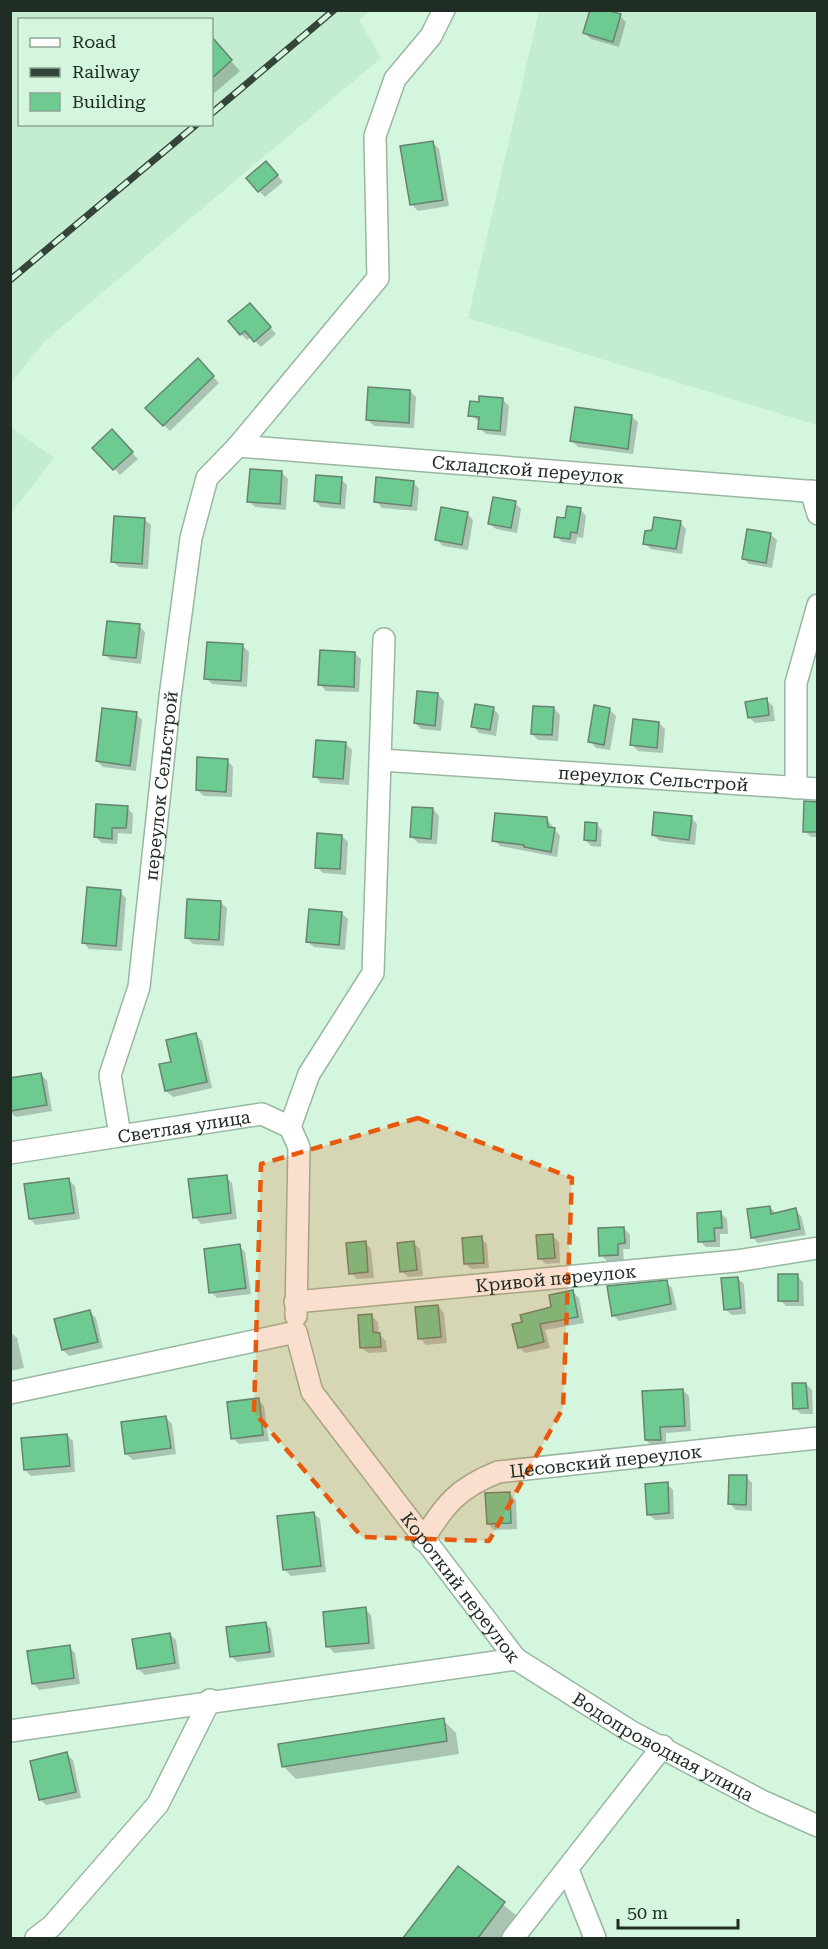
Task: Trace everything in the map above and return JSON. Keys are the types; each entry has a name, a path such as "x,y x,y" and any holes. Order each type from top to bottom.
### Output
{"street":[{"name":"переулок Сельстрой","path":"120,1135 110,1075 139,987 170,697 191,538 207,478 238,446 378,278 375,136 395,79 432,36 444,10"},
{"name":"Складской переулок","path":"238,446 814,491"},
{"path":"814,491 818,514"},
{"path":"796,788 796,683 818,605"},
{"path":"10,1393 296,1332 300,1147 290,1127 309,1074 374,973 384,639"},
{"name":"переулок Сельстрой","path":"381,760 818,789"},
{"name":"Светлая улица","path":"10,1153 262,1114 290,1127"},
{"name":"Кривой переулок","path":"295,1302 736,1261 818,1248"},
{"name":"Короткий переулок","path":"296,1332 312,1392 516,1659"},
{"name":"Цесовский переулок","path":"423,1540 443,1507 474,1482 498,1472 818,1438"},
{"name":"Короткий переулок","path":"10,1731 210,1700 516,1659"},
{"name":"Водопроводная улица","path":"516,1659 630,1731 663,1746 762,1800 818,1826"},
{"path":"36,1938 52,1926 158,1804 210,1700"},
{"path":"513,1938 663,1746"},
{"path":"568,1870 595,1938"}],"highlighted area":[{"path":"418,1118 572,1178 563,1408 489,1541 362,1537 254,1412 261,1164"}],"shaded area":[{"path":"11,11 370,11 359,20 381,58 45,341 11,383"},
{"path":"539,11 817,11 817,425 468,318"},
{"path":"11,427 54,458 11,513"}],"building":[{"path":"590,10 607,10 621,14 613,42 583,33"},
{"path":"213,38 232,60 213,77"},
{"path":"433,141 443,200 410,205 400,146"},
{"path":"266,161 278,175 258,192 246,178"},
{"path":"250,303 271,327 254,342 245,331 240,335 228,321"},
{"path":"198,358 214,376 163,426 145,408"},
{"path":"368,387 410,390 409,423 366,420"},
{"path":"479,396 503,398 500,431 478,429 479,417 468,416 470,401 479,402"},
{"path":"575,407 632,415 628,449 570,441"},
{"path":"112,429 133,452 113,470 92,448"},
{"path":"250,469 282,471 280,504 247,502"},
{"path":"316,475 342,477 340,504 314,501"},
{"path":"376,477 414,481 411,506 374,502"},
{"path":"493,497 516,501 511,528 488,524"},
{"path":"567,506 581,508 577,533 571,532 570,539 554,537 557,517 565,518"},
{"path":"441,507 468,512 462,545 435,540"},
{"path":"114,516 145,518 142,564 111,562"},
{"path":"654,517 681,521 676,549 643,544 645,531 652,530"},
{"path":"747,529 771,533 766,563 742,559"},
{"path":"107,621 140,624 136,658 103,655"},
{"path":"207,642 243,644 241,681 204,679"},
{"path":"320,650 355,652 354,687 318,685"},
{"path":"417,691 438,693 435,726 414,723"},
{"path":"767,698 769,715 748,718 745,702"},
{"path":"475,704 494,707 490,730 471,727"},
{"path":"594,705 610,708 604,745 588,742"},
{"path":"533,706 554,707 552,735 531,734"},
{"path":"102,708 137,712 130,766 96,761"},
{"path":"633,719 659,722 657,748 630,745"},
{"path":"316,740 346,742 343,779 313,777"},
{"path":"197,757 228,759 226,792 196,790"},
{"path":"804,801 818,802 818,832 803,832"},
{"path":"96,804 128,806 126,828 112,828 112,839 94,837"},
{"path":"412,807 433,808 431,839 410,837"},
{"path":"654,812 692,816 689,840 652,835"},
{"path":"495,813 547,817 548,827 555,828 551,852 524,847 524,845 492,841"},
{"path":"585,822 597,823 596,841 584,840"},
{"path":"317,833 342,835 340,869 315,868"},
{"path":"87,887 121,890 116,946 82,943"},
{"path":"187,899 221,901 219,940 185,938"},
{"path":"309,909 342,912 339,945 306,942"},
{"path":"196,1033 207,1082 165,1091 159,1064 171,1062 166,1040"},
{"path":"41,1073 47,1105 10,1111 10,1078"},
{"path":"227,1175 231,1213 193,1218 188,1179"},
{"path":"69,1178 74,1213 29,1219 24,1184"},
{"path":"770,1206 771,1214 796,1208 800,1229 751,1238 747,1209"},
{"path":"721,1211 722,1228 714,1228 715,1241 698,1242 697,1213"},
{"path":"624,1227 625,1243 618,1244 618,1255 599,1256 598,1228"},
{"path":"553,1234 555,1258 538,1259 536,1235"},
{"path":"482,1236 484,1263 464,1264 462,1238"},
{"path":"366,1241 368,1272 349,1274 346,1243"},
{"path":"414,1241 417,1270 400,1272 397,1243"},
{"path":"240,1244 246,1288 209,1293 204,1249"},
{"path":"778,1274 798,1274 798,1301 778,1301"},
{"path":"738,1277 741,1308 724,1310 721,1278"},
{"path":"667,1280 671,1304 612,1316 607,1286"},
{"path":"573,1290 578,1317 540,1324 544,1342 518,1348 512,1324 522,1322 520,1315 551,1307 549,1295"},
{"path":"438,1305 441,1337 418,1339 415,1307"},
{"path":"90,1310 98,1342 62,1350 54,1319"},
{"path":"372,1314 373,1332 380,1333 381,1347 360,1348 358,1315"},
{"path":"792,1383 806,1383 808,1408 793,1409"},
{"path":"683,1389 685,1426 660,1427 661,1440 645,1440 642,1391"},
{"path":"259,1398 263,1435 231,1439 227,1402"},
{"path":"166,1416 171,1448 125,1454 121,1422"},
{"path":"67,1434 70,1466 24,1470 21,1438"},
{"path":"729,1475 747,1475 746,1505 728,1504"},
{"path":"668,1482 669,1513 647,1515 645,1484"},
{"path":"510,1492 511,1523 487,1524 485,1493"},
{"path":"314,1512 321,1566 283,1570 277,1516"},
{"path":"366,1607 369,1643 326,1647 323,1612"},
{"path":"266,1622 270,1652 230,1657 226,1627"},
{"path":"170,1633 175,1663 137,1669 132,1639"},
{"path":"70,1645 74,1678 32,1684 27,1651"},
{"path":"444,1718 447,1741 282,1767 278,1744"},
{"path":"67,1752 76,1792 39,1800 30,1761"},
{"path":"458,1866 505,1902 478,1938 403,1938"}],"railway":[{"path":"213,112 334,10"},
{"path":"10,280 195,126"}]}
